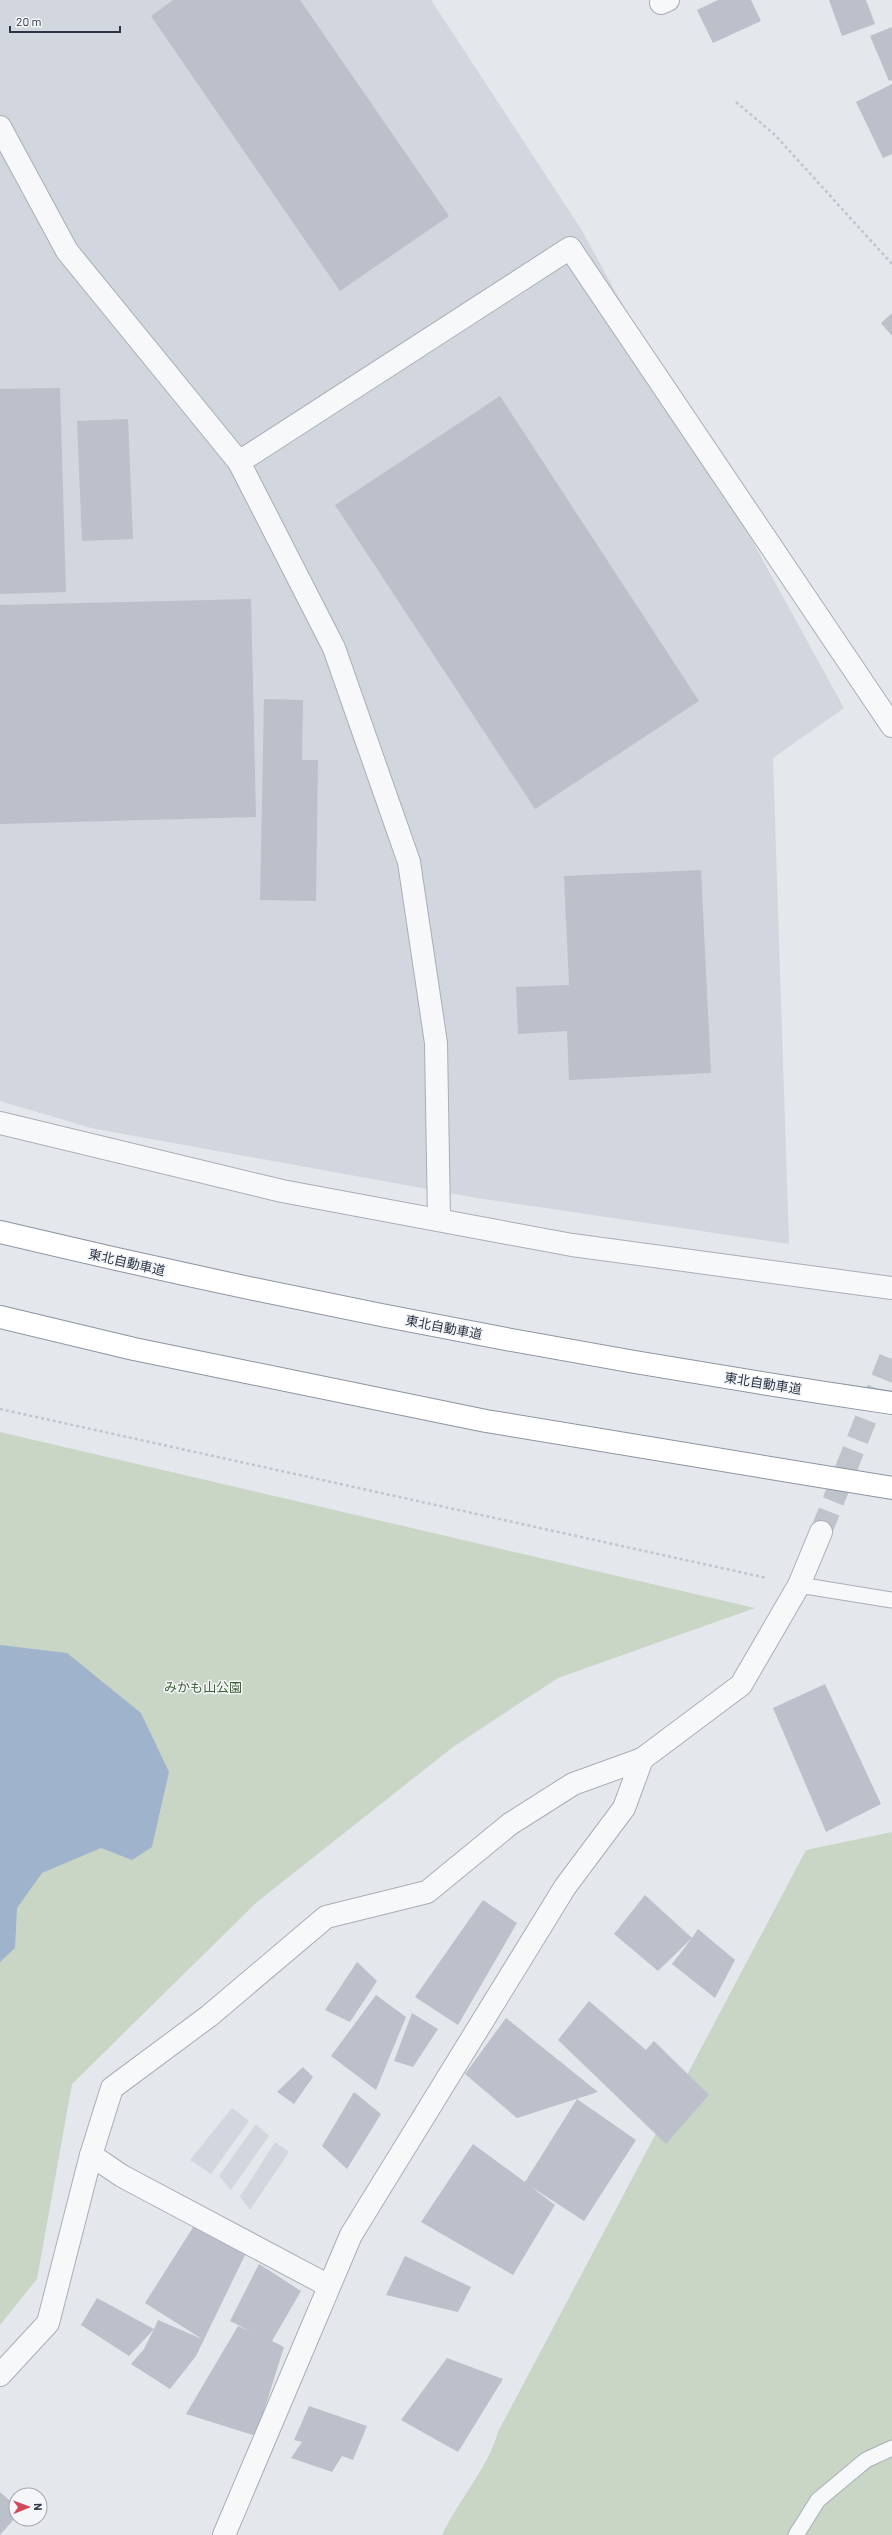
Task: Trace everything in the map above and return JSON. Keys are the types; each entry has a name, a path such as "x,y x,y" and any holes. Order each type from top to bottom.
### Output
{"highway":[{"name":"東北自動車道","path":"0,1232 150,1268 499,1338 754,1382 892,1403"},
{"path":"0,1317 134,1349 486,1421 892,1488"}],"street":[{"path":"0,127 67,251 239,462 334,648 409,862 436,1043 439,1220"},
{"path":"239,462 570,248 892,726"},
{"path":"0,1123 282,1191 572,1245 892,1288"},
{"path":"0,2375 48,2323 91,2155 112,2088 209,2016 326,1917 427,1892 510,1824 573,1784 642,1759 741,1685 799,1585 821,1532"},
{"path":"224,2535 351,2235 552,1907 624,1808 642,1759"},
{"path":"91,2155 122,2176 329,2286"}],"lane":[{"path":"799,1585 892,1600"},
{"path":"796,2535 818,2500 866,2460 892,2448"}],"path":[{"path":"736,102 775,135 892,264"},
{"path":"0,1410 799,1585"}],"shaded area":[{"path":"0,0 431,0 581,229 844,708 773,758 789,1244 477,1198 91,1128 0,1101"},
{"path":"232,2108 249,2121 211,2174 190,2160"},
{"path":"256,2124 269,2136 231,2190 219,2176"},
{"path":"275,2142 289,2152 250,2210 240,2197"}],"green space":[{"name":"みかも山公園","path":"0,1432 755,1608 558,1678 453,1747 257,1902 72,2084 37,2279 0,2325"},
{"path":"892,1832 892,2535 442,2535 456,2509 487,2459 498,2432 806,1850"}],"water":[{"path":"0,1645 67,1653 141,1713 169,1772 152,1847 132,1860 101,1848 42,1873 17,1908 15,1948 0,1962"}],"building":[{"path":"173,0 300,0 449,216 340,291 151,16"},
{"path":"718,0 751,0 761,21 713,43 697,10"},
{"path":"829,0 866,0 875,24 842,36"},
{"path":"892,27 892,80 889,81 870,36"},
{"path":"892,84 892,154 883,158 856,102"},
{"path":"892,313 892,336 881,323"},
{"path":"60,388 66,592 0,594 0,389"},
{"path":"500,396 699,701 535,809 335,505"},
{"path":"128,419 133,539 82,541 77,421"},
{"path":"251,599 256,817 0,824 0,605"},
{"path":"264,699 303,700 302,760 318,760 316,901 260,900"},
{"path":"701,870 711,1073 569,1080 567,1031 518,1034 516,987 569,985 564,876"},
{"path":"825,1684 881,1804 826,1832 773,1708"},
{"path":"645,1895 692,1938 658,1971 614,1934"},
{"path":"483,1900 517,1923 458,2025 415,1997"},
{"path":"698,1929 735,1960 715,1998 672,1964"},
{"path":"357,1962 377,1981 350,2022 325,2010"},
{"path":"376,1995 406,2017 376,2090 331,2056"},
{"path":"589,2001 646,2050 654,2041 709,2095 666,2144 558,2040"},
{"path":"412,2013 438,2029 413,2067 394,2061"},
{"path":"506,2018 598,2092 517,2118 465,2074"},
{"path":"303,2067 313,2077 294,2104 277,2092"},
{"path":"354,2092 381,2114 347,2169 322,2146"},
{"path":"577,2099 636,2140 584,2221 530,2186 555,2205 513,2275 421,2222 473,2144 525,2182"},
{"path":"199,2218 247,2251 196,2356 170,2389 131,2364 144,2349 158,2320 202,2339 145,2303"},
{"path":"405,2256 471,2287 458,2312 386,2295"},
{"path":"259,2264 301,2291 272,2341 284,2347 256,2436 186,2414 238,2326 252,2332 230,2321"},
{"path":"97,2298 154,2329 129,2356 81,2325"},
{"path":"447,2358 503,2379 458,2452 401,2420"},
{"path":"309,2406 367,2426 353,2460 342,2456 332,2472 291,2458 302,2442 294,2440"},
{"path":"0,2492 8,2499 8,2526 0,2535"}],"tunnel":[{"path":"821,1532 892,1353"}]}
